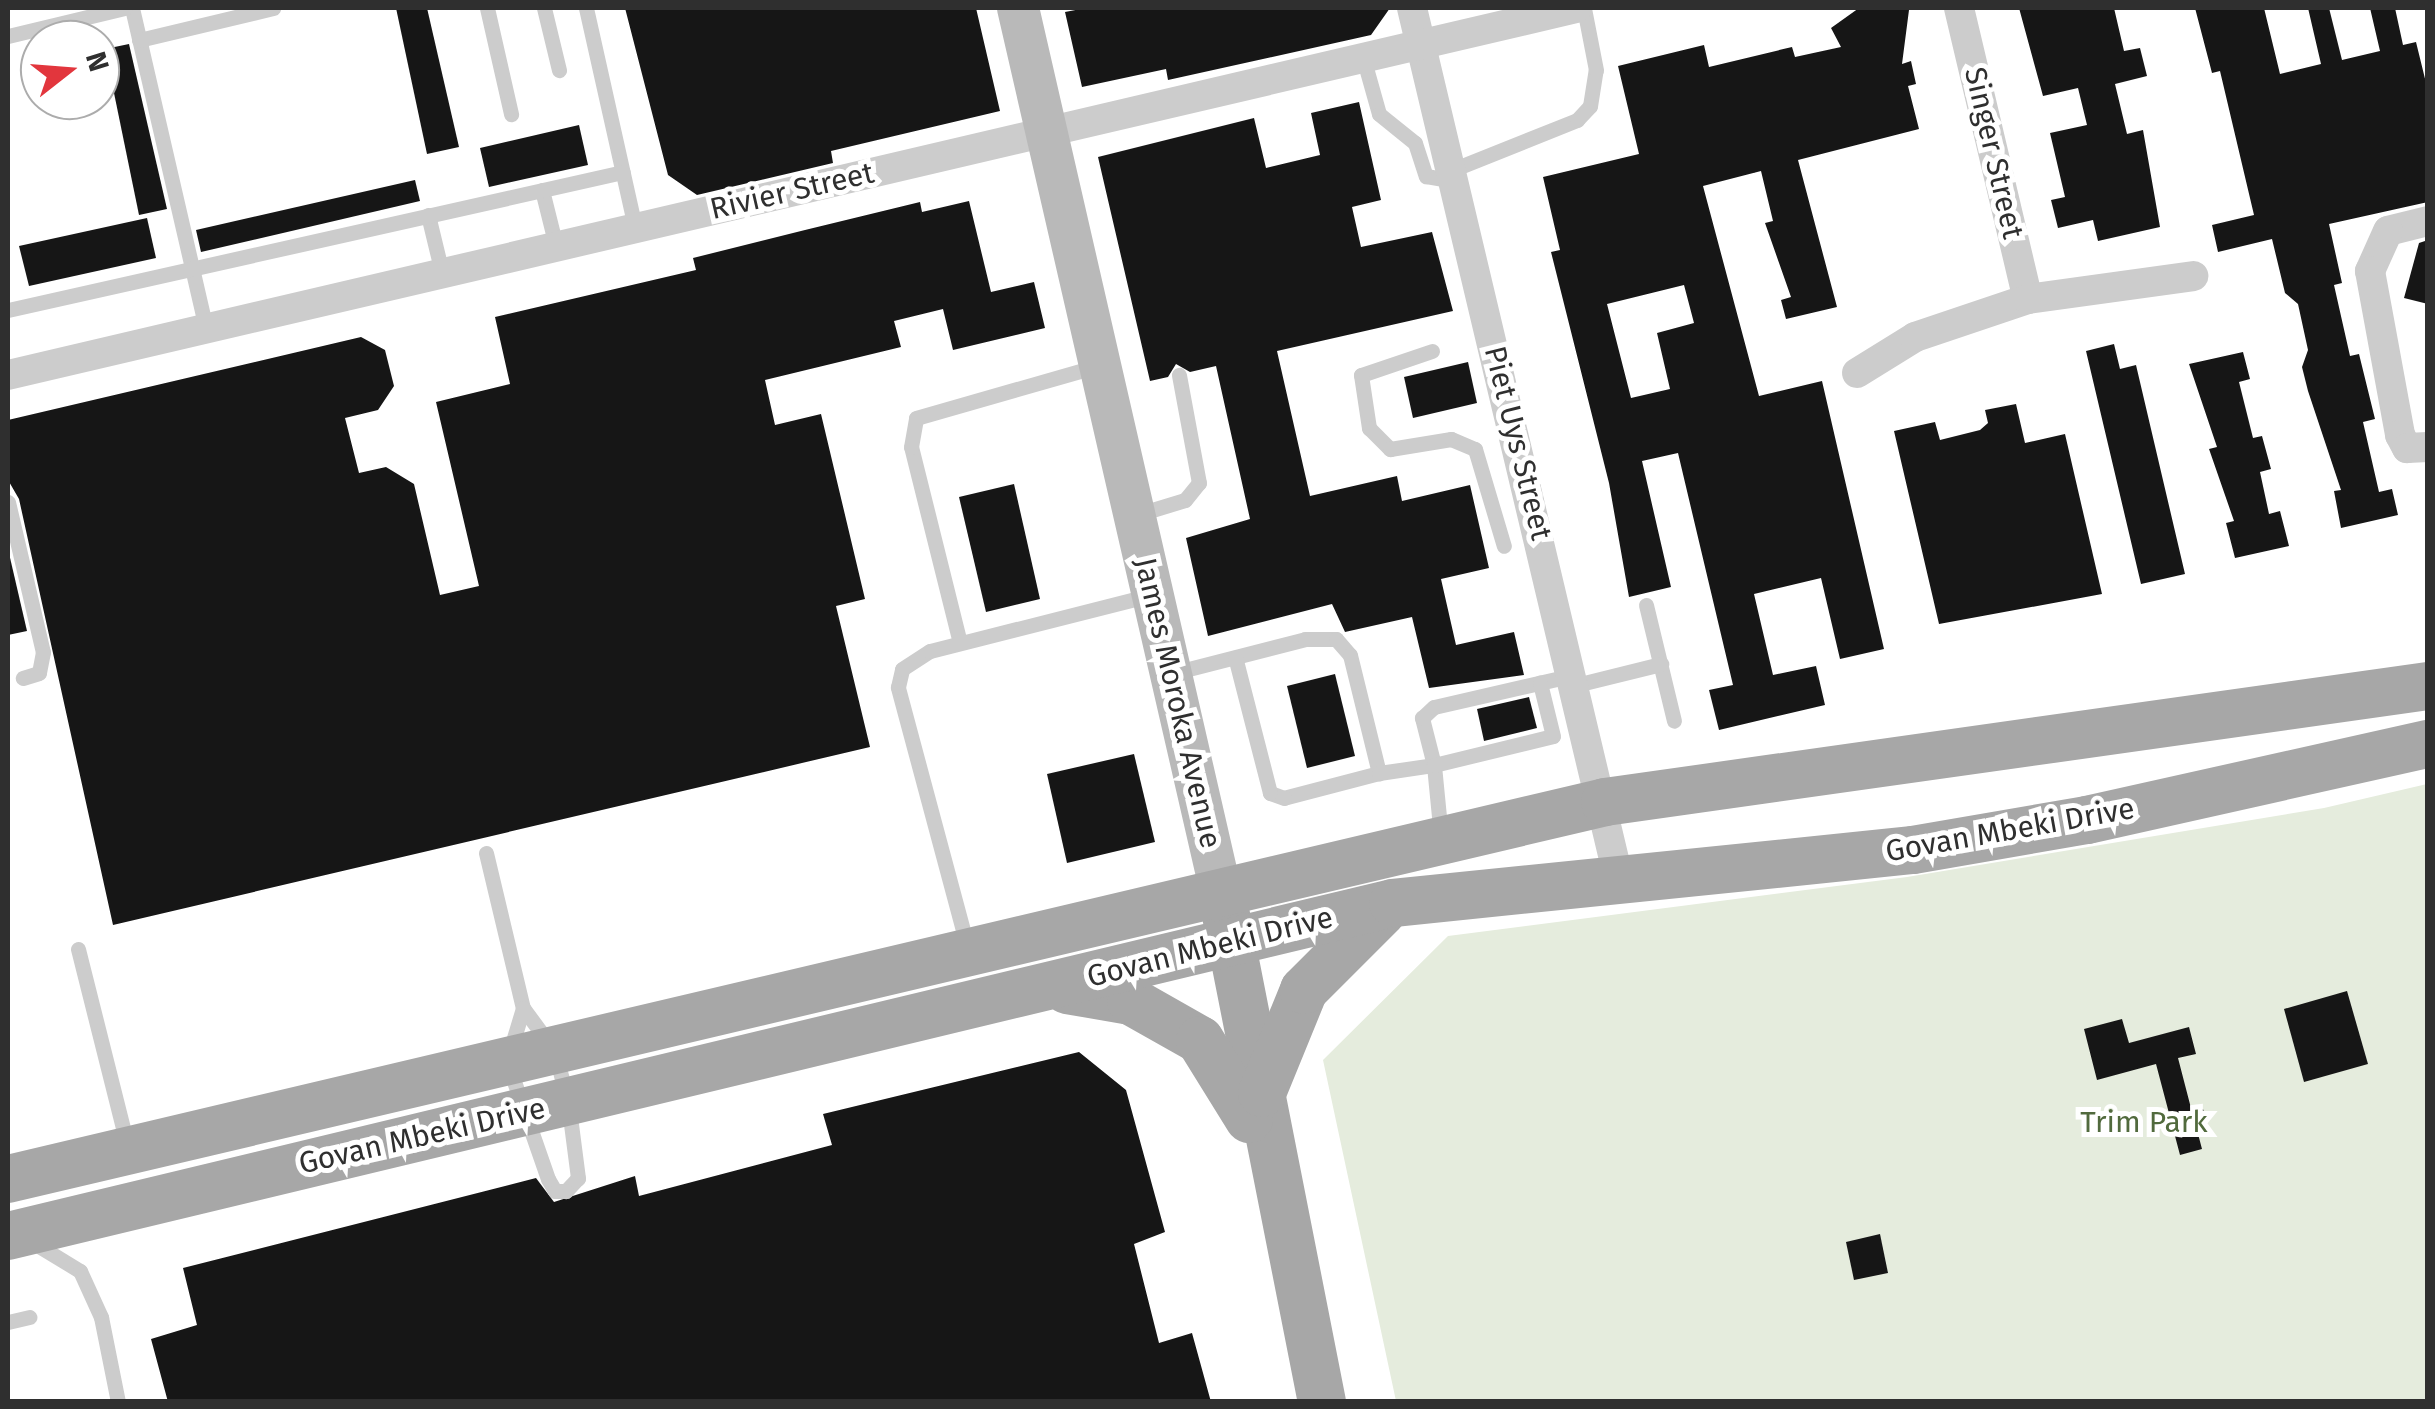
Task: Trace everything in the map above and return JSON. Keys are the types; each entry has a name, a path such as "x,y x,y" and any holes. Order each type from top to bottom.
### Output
{"main road":[{"name":"Govan Mbeki Drive","path":"8,1179 1604,802 2428,686"},
{"name":"Govan Mbeki Drive","path":"9,1235 1393,904 1981,839 2428,744"},
{"name":"James Moroka Avenue","path":"1221,892 1234,942 1259,1104 1322,1402"},
{"path":"1259,1104 1276,1046 1304,990 1341,946 1393,904"},
{"path":"1046,987 1131,1001 1200,1040 1274,1161"}],"street":[{"name":"James Moroka Avenue","path":"1018,8 1221,892"},
{"name":"Piet Uys Street","path":"1412,8 1604,802 1619,880"},
{"name":"Rivier Street","path":"8,375 1580,8"},
{"name":"Singer Street","path":"1959,8 2028,299"},
{"path":"2428,220 2388,231 2370,271 2400,435 2407,448 2428,447"},
{"path":"1858,373 1915,336 2028,299 2193,276"}],"lane":[{"path":"8,36 128,8 139,40 206,328"},
{"path":"139,40 273,8"},
{"path":"487,8 511,114"},
{"path":"544,8 559,70"},
{"path":"586,8 635,228"},
{"path":"1364,57 1379,114 1415,143 1426,176 1453,175 1577,120 1590,106 1596,70 1580,8"},
{"path":"8,310 624,172"},
{"path":"542,190 556,246"},
{"path":"428,216 442,273"},
{"path":"1432,351 1361,375 1369,428 1390,449 1452,439 1474,449 1504,546"},
{"path":"960,643 911,447 916,418 1100,364"},
{"path":"1136,516 1184,500 1198,483 1178,375"},
{"path":"8,502 42,652 39,672 23,678"},
{"path":"1494,514 1532,503"},
{"path":"969,952 898,687 912,657 1153,595"},
{"path":"1646,604 1674,720"},
{"path":"1170,674 1305,639 1336,638 1350,654 1379,773"},
{"path":"1235,657 1270,793 1284,798 1379,773 1434,765 1553,736 1540,684"},
{"path":"1441,841 1434,765 1422,718 1434,707 1660,664"},
{"path":"486,852 522,1008 554,1050 546,1107 548,1179 555,1191 566,1191 578,1178 546,1107 508,1061 522,1008"},
{"path":"78,950 128,1150"},
{"path":"9,1235 80,1271 101,1317 118,1402"},
{"path":"8,1322 29,1317"}],"green space":[{"name":"Trim Park","path":"2427,784 2427,1401 1396,1401 1323,1060 1448,936 1907,877 2324,808"}],"building":[{"path":"396,8 427,8 459,147 427,154"},
{"path":"625,8 976,8 1000,111 831,151 833,163 697,195 668,175"},
{"path":"1086,8 1390,8 1371,35 1168,80 1166,69 1082,87 1065,12"},
{"path":"1859,8 1909,10 1902,64 1911,61 1916,84 1908,86 1919,129 1798,160 1837,307 1786,319 1781,300 1791,297 1765,223 1773,221 1761,171 1703,186 1759,396 1822,381 1884,649 1840,659 1821,578 1754,594 1773,675 1816,666 1825,705 1719,730 1709,690 1733,685 1678,453 1642,461 1671,587 1629,597 1609,483 1551,252 1560,250 1543,177 1639,154 1618,66 1704,45 1709,67 1792,47 1795,57 1841,47 1831,28","holes":["1684,285 1694,323 1657,333 1670,389 1631,398 1607,304"]},
{"path":"2019,8 2114,8 2124,51 2140,48 2147,76 2115,84 2127,134 2143,130 2160,227 2098,241 2093,220 2058,228 2051,200 2065,197 2050,133 2087,125 2078,88 2043,96"},
{"path":"2195,8 2264,8 2280,74 2321,64 2308,8 2329,8 2342,60 2380,51 2370,8 2395,8 2403,45 2416,42 2428,91 2428,202 2329,224 2342,283 2334,285 2350,356 2359,354 2375,419 2363,422 2379,492 2392,489 2398,515 2341,528 2334,491 2341,490 2302,367 2308,350 2298,304 2285,293 2272,239 2218,252 2212,225 2254,215 2220,71 2212,73"},
{"path":"129,44 167,209 139,215 120,120 120,46"},
{"path":"1359,102 1381,200 1352,207 1361,247 1432,232 1453,311 1277,351 1310,496 1397,476 1402,501 1470,485 1489,568 1441,579 1456,645 1514,632 1524,675 1429,688 1412,617 1345,632 1332,604 1208,636 1186,538 1250,519 1216,366 1190,372 1176,364 1168,377 1150,381 1098,157 1254,118 1266,168 1320,155 1311,113"},
{"path":"579,125 588,165 489,187 480,148"},
{"path":"415,180 420,201 201,252 196,230"},
{"path":"969,201 991,292 1034,282 1045,328 953,350 943,309 894,321 901,347 765,380 775,425 821,414 865,599 836,606 870,747 113,925 19,499 8,480 8,420 361,337 385,350 394,386 378,410 345,418 359,473 386,467 414,484 440,595 479,586 436,402 510,384 495,317 696,270 693,258 805,230 920,202 922,212"},
{"path":"147,218 156,258 29,286 19,246"},
{"path":"2428,240 2428,304 2404,298 2419,243"},
{"path":"2114,344 2120,369 2136,365 2185,574 2141,584 2086,351"},
{"path":"2243,352 2250,379 2239,382 2253,438 2262,436 2271,469 2260,472 2269,514 2280,511 2289,546 2235,558 2226,523 2234,521 2209,449 2217,447 2189,364"},
{"path":"1468,362 1477,403 1413,418 1404,377"},
{"path":"2016,404 2025,443 2065,434 2102,594 1939,624 1894,431 1935,422 1940,440 1980,430 1988,423 1985,410"},
{"path":"1014,484 1040,599 986,612 959,497"},
{"path":"8,549 27,631 8,635"},
{"path":"1335,674 1355,756 1307,768 1287,686"},
{"path":"1529,697 1537,728 1484,741 1477,709"},
{"path":"1134,754 1155,842 1067,863 1047,774"},
{"path":"2347,991 2368,1064 2304,1082 2284,1009"},
{"path":"2122,1019 2129,1043 2189,1027 2196,1054 2178,1058 2192,1112 2203,1109 2208,1128 2197,1130 2202,1149 2180,1155 2156,1064 2097,1080 2084,1029"},
{"path":"1079,1052 1126,1090 1165,1232 1134,1244 1159,1343 1192,1333 1211,1402 168,1402 151,1339 197,1325 183,1268 536,1178 554,1202 635,1176 639,1196 832,1145 823,1114"},
{"path":"1880,1234 1888,1273 1854,1280 1846,1242"}]}
